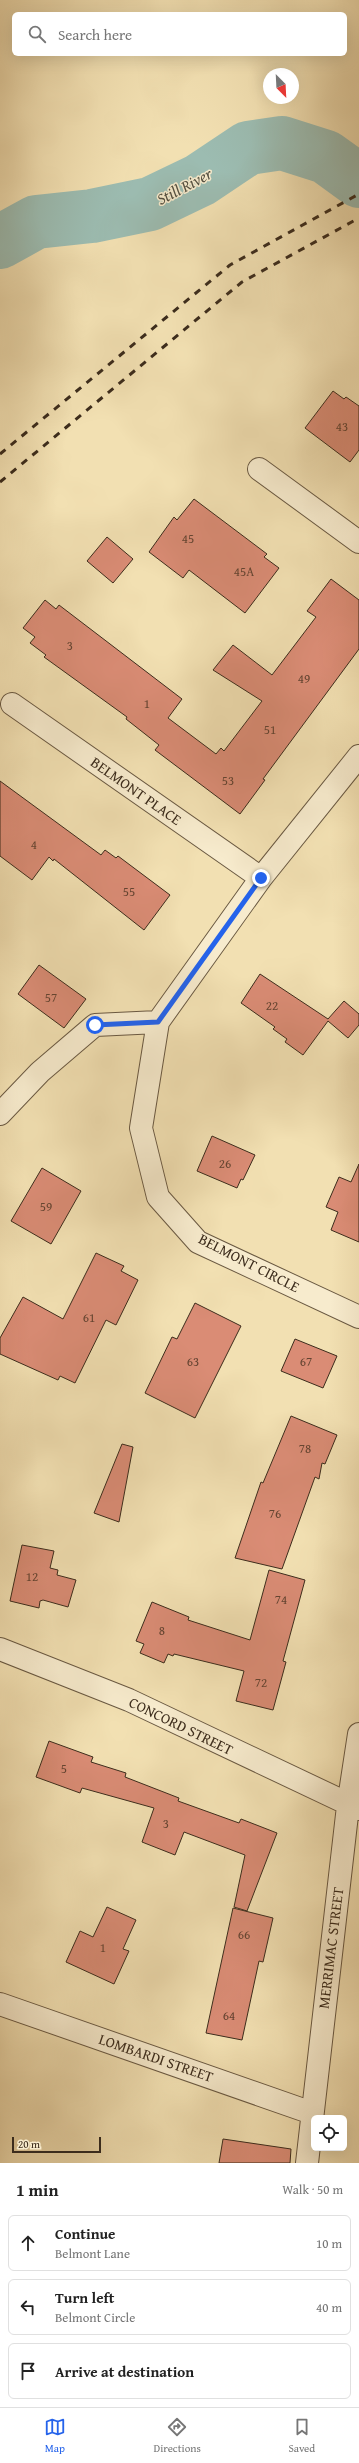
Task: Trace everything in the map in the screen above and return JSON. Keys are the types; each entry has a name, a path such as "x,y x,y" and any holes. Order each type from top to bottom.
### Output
{"street":[{"path":"259,468 359,542"},
{"name":"BELMONT PLACE","path":"12,704 261,878"},
{"name":"BELMONT CIRCLE","path":"359,756 261,878 158,1022 141,1128 158,1197 198,1242 359,1317"},
{"path":"0,1114 40,1072 95,1025 158,1022"},
{"name":"CONCORD STREET","path":"0,1648 129,1700 353,1808"},
{"name":"MERRIMAC STREET","path":"307,2163 312,2113 353,1808 359,1734"},
{"name":"LOMBARDI STREET","path":"0,2004 312,2113"}],"building":[{"path":"333,391 344,399 346,397 359,406 359,450 350,462 305,428"},
{"path":"194,499 267,554 264,557 279,568 245,613 189,570 183,578 149,552 174,517 177,520"},
{"path":"107,537 133,559 113,583 87,561"},
{"path":"331,579 359,600 359,649 263,779 265,780 240,814 155,750 159,745 126,719 127,717 44,657 46,655 30,643 35,637 23,628 45,600 56,609 59,605 182,699 168,718 216,754 221,748 224,751 262,701 213,670 233,645 272,675 316,617 307,611"},
{"path":"0,781 101,855 105,850 116,858 118,856 170,895 144,930 54,859 53,861 49,857 32,880 0,856"},
{"path":"39,965 86,999 64,1028 18,994"},
{"path":"260,974 328,1019 344,1001 359,1014 359,1025 348,1038 328,1021 303,1055 285,1042 287,1039 273,1029 275,1027 241,1003"},
{"path":"212,1136 255,1155 243,1180 241,1179 237,1188 197,1171"},
{"path":"359,1164 359,1242 331,1230 338,1212 326,1207 339,1177 351,1182"},
{"path":"42,1168 81,1191 51,1244 11,1221"},
{"path":"96,1253 124,1266 121,1271 138,1280 116,1325 106,1320 75,1383 60,1376 58,1380 0,1354 0,1338 23,1297 63,1319"},
{"path":"195,1303 241,1326 195,1418 145,1393 172,1337 177,1339"},
{"path":"295,1339 337,1356 323,1388 281,1371"},
{"path":"291,1416 337,1435 325,1464 322,1463 319,1479 315,1477 282,1569 235,1558 261,1482 263,1483"},
{"path":"122,1444 133,1447 119,1522 94,1513"},
{"path":"22,1545 54,1551 50,1568 58,1570 57,1575 76,1580 68,1607 43,1600 40,1601 39,1608 10,1601"},
{"path":"269,1570 305,1580 283,1661 286,1662 273,1710 236,1701 244,1671 174,1654 173,1656 168,1654 164,1663 140,1653 144,1644 136,1641 152,1602 189,1617 188,1620 250,1640"},
{"path":"49,1741 93,1757 91,1762 126,1773 125,1777 179,1798 178,1801 239,1823 241,1819 277,1833 247,1911 234,1907 245,1855 184,1832 175,1855 142,1842 154,1808 82,1788 80,1793 36,1777"},
{"path":"107,1907 136,1920 123,1949 129,1951 114,1984 66,1962 80,1931 93,1937"},
{"path":"233,1908 273,1918 263,1962 259,1961 242,2040 206,2033"},
{"path":"223,2139 291,2149 290,2163 219,2163"}],"waterway":[{"name":"Still River","path":"0,242 36,222 92,216 150,204 200,180 248,148 282,143 326,157 359,181"}],"railway":[{"path":"0,454 230,265 359,194"},
{"path":"0,482 242,282 359,218"}],"route":[{"path":"95,1025 158,1022 261,878"}]}
